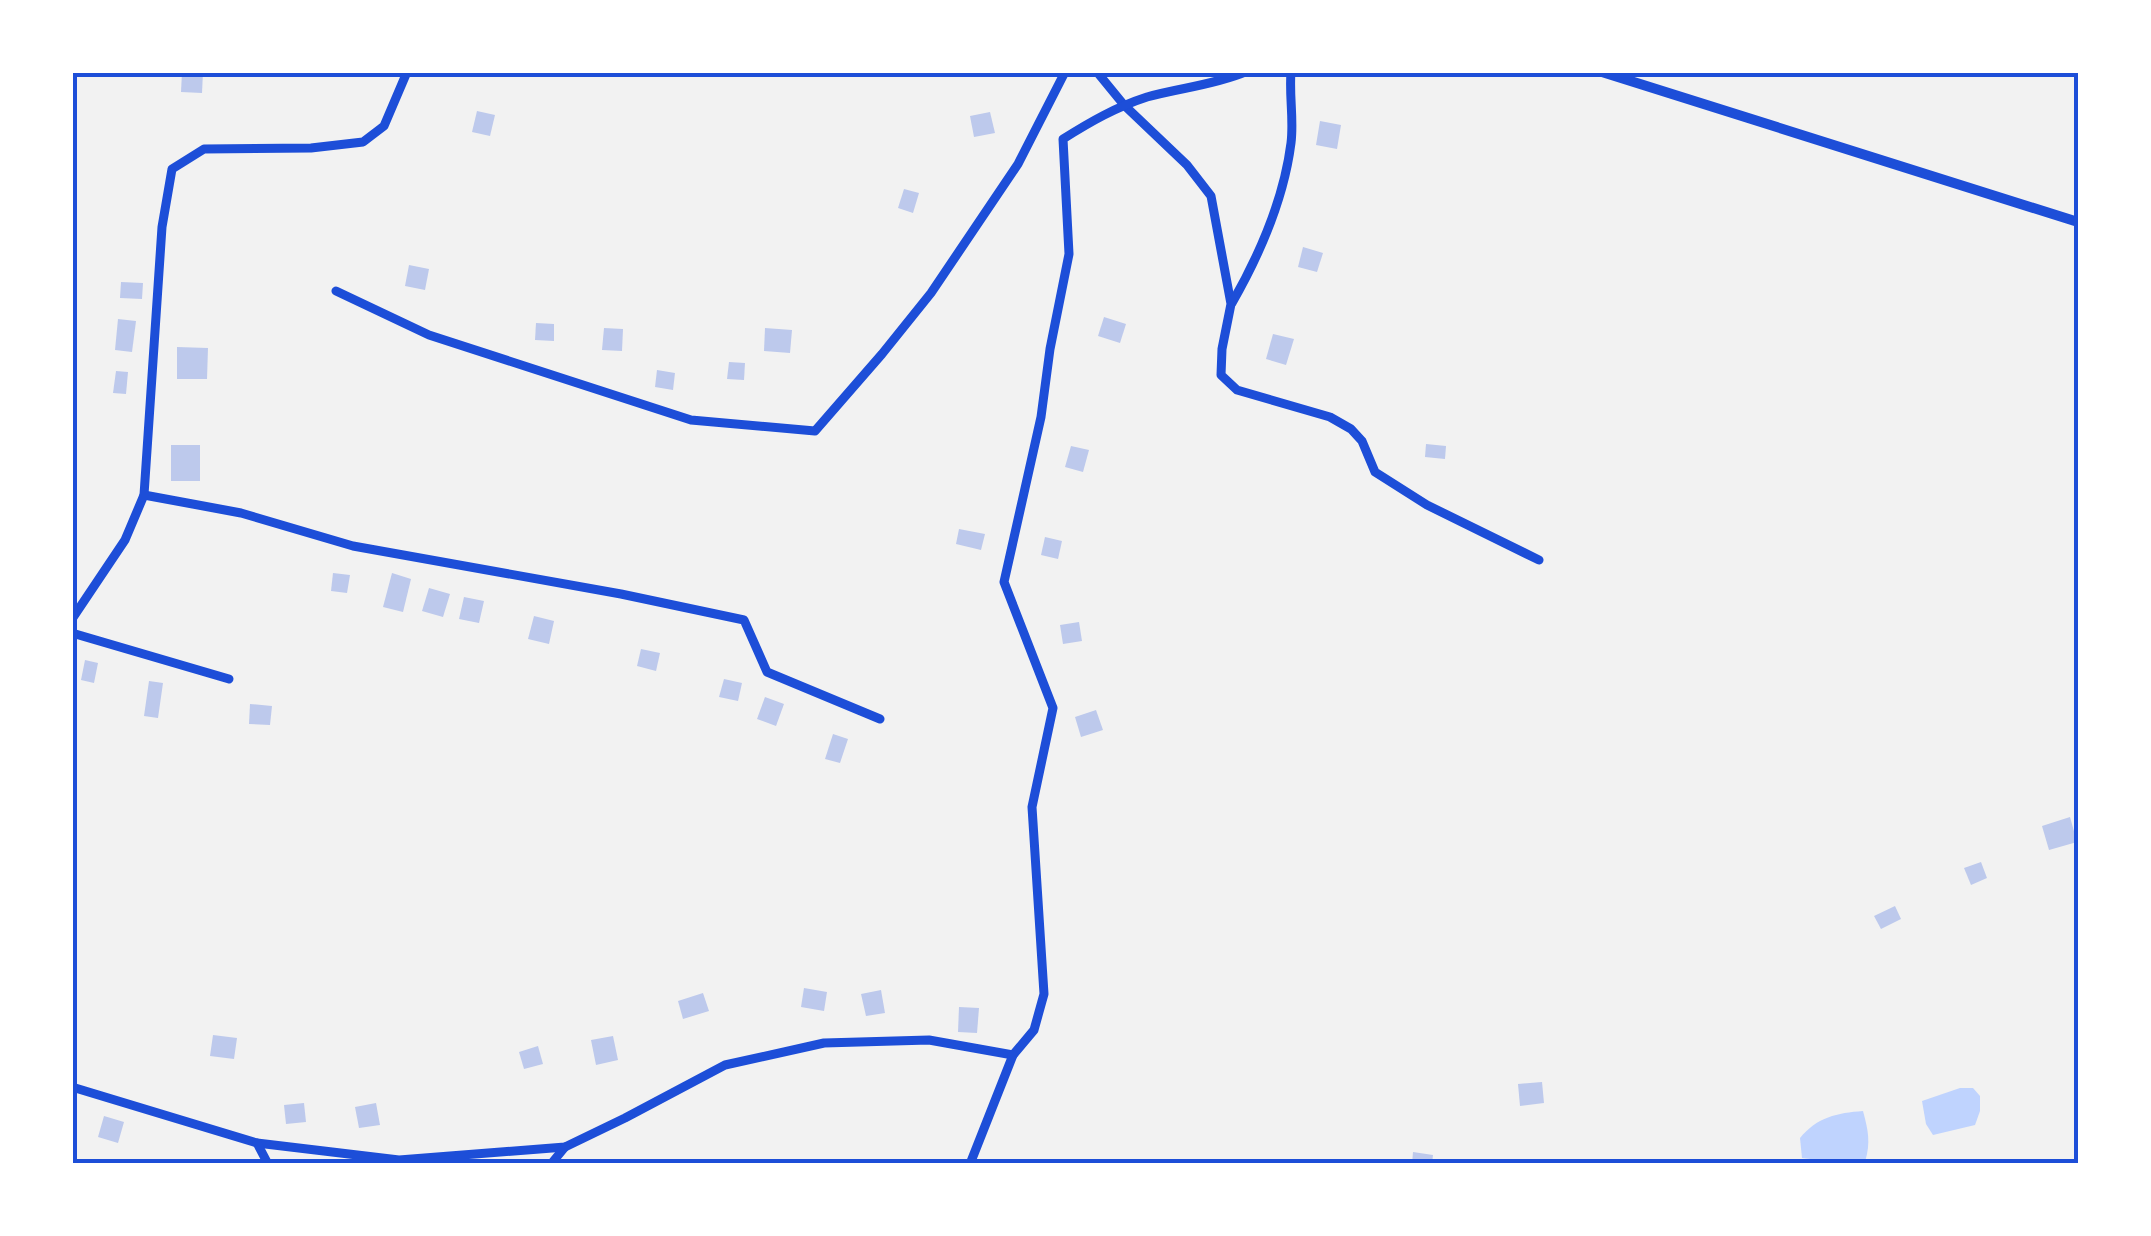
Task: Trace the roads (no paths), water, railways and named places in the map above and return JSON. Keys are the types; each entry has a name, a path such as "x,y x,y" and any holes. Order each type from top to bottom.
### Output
{"street":[{"path":"72,619 124,540 144,495 162,228 172,169 204,149 311,148 363,142 384,126 407,72"},
{"path":"336,290 429,334 691,420 815,432 931,293 1018,164 1065,72"},
{"path":"1097,72 1124,106 1188,166 1212,196 1231,304"},
{"path":"970,1164 1013,1055 1034,1030 1044,994 1032,808 1053,708 1004,582 1039,429 1070,254 1063,139 1108,111 1246,72"},
{"path":"1291,72 1294,120 1284,179 1252,268 1231,304 1221,375 1237,390 1330,417 1351,429 1362,441 1375,472 1427,505 1540,560"},
{"path":"1602,72 2078,222"},
{"path":"144,495 241,513 354,546 744,620 766,672 880,720"},
{"path":"72,633 229,679"},
{"path":"72,1087 257,1142 361,1161 412,1160 565,1147 725,1065 824,1043 928,1040 1013,1055"},
{"path":"257,1142 268,1164"},
{"path":"551,1164 565,1147"}],"water":[{"path":"1960,1088 1973,1088 1980,1096 1975,1125 1933,1135 1926,1124 1922,1101"},
{"path":"1863,1111 1868,1136 1865,1162 1802,1158 1800,1138 1813,1125 1836,1115"}]}
